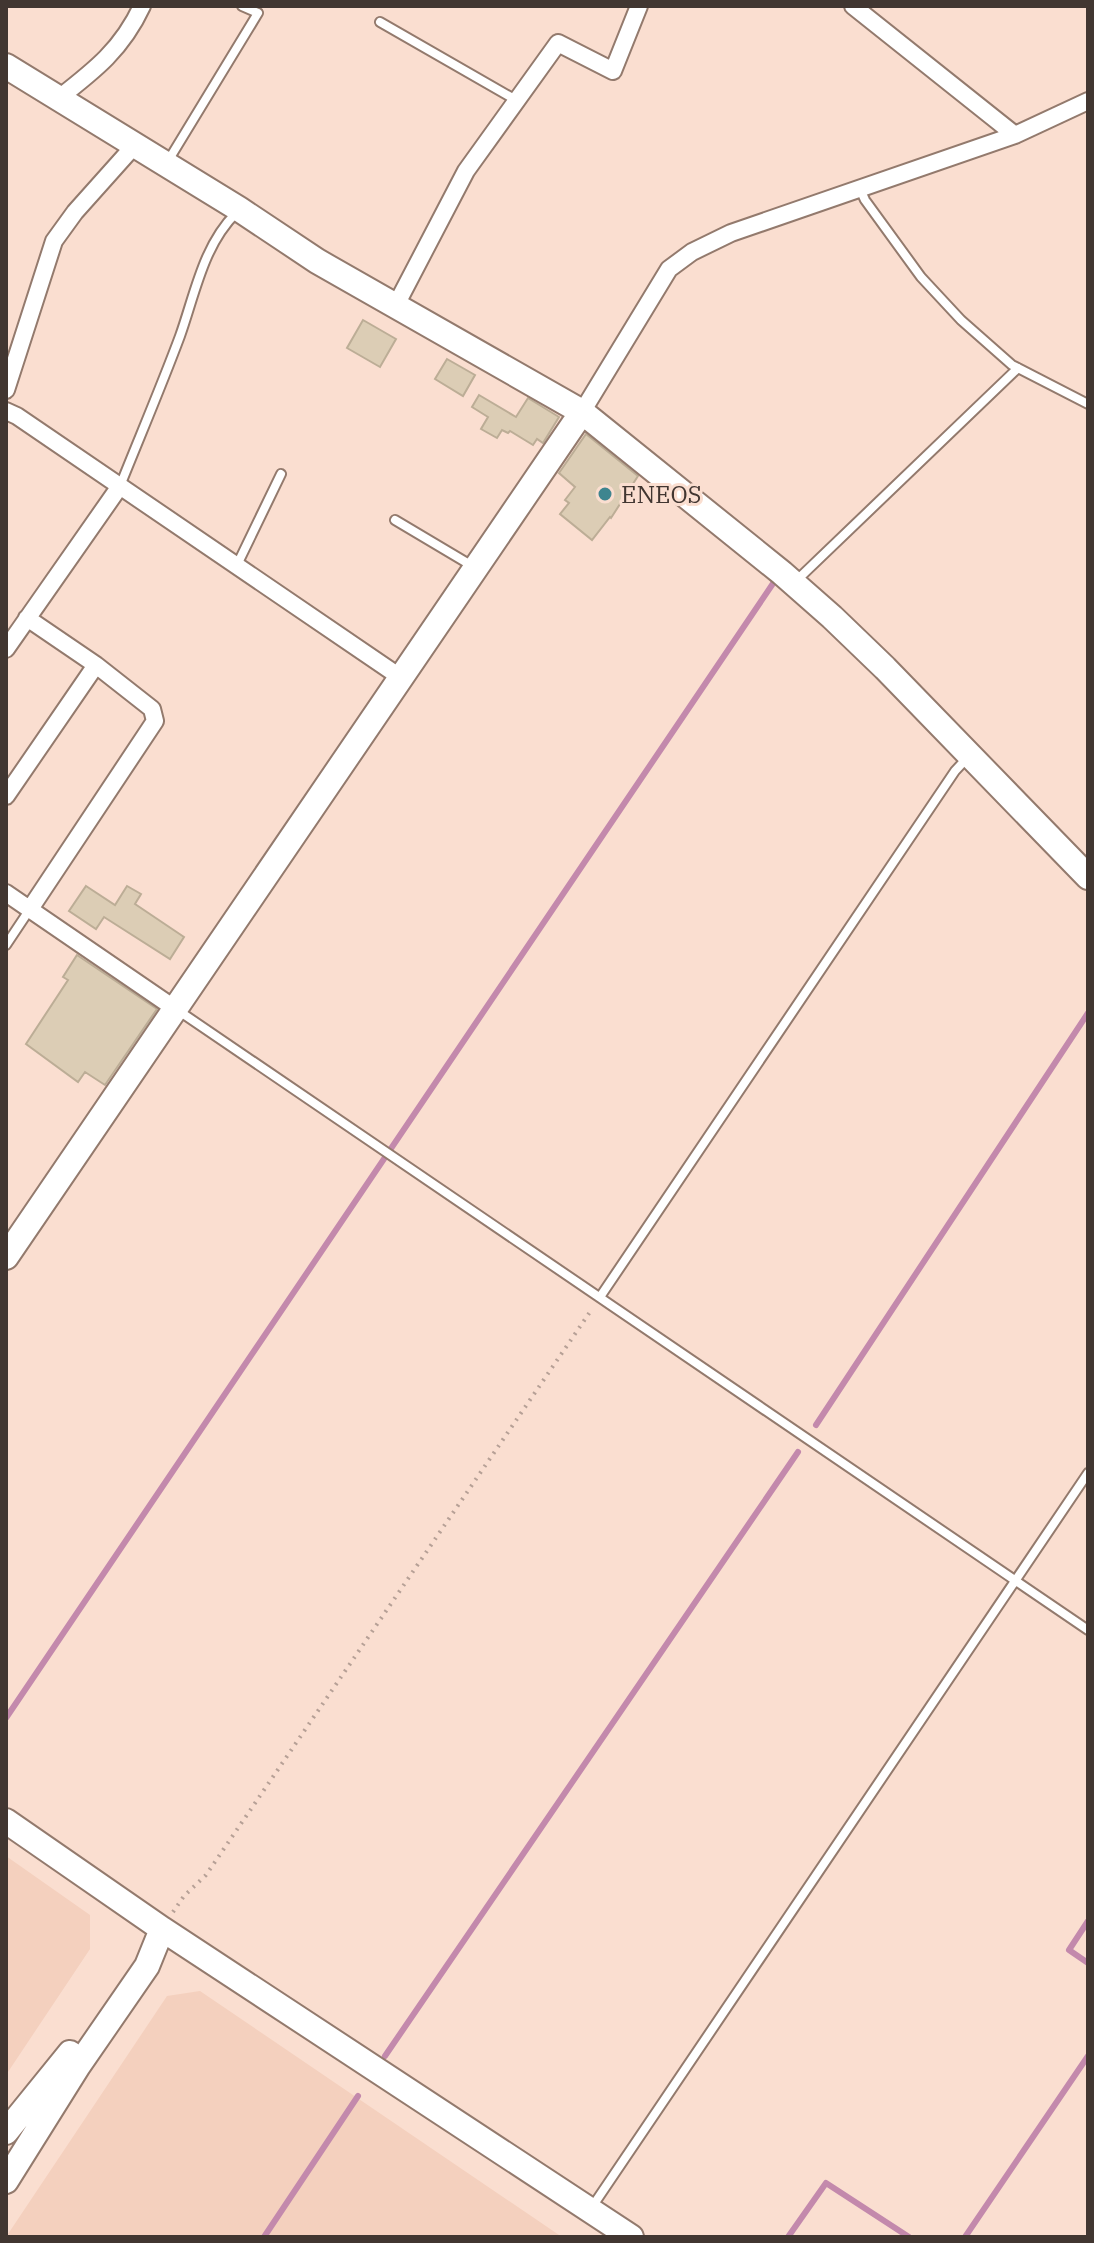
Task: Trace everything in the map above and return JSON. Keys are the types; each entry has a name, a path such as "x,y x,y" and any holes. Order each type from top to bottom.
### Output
{"street":[{"path":"59,98 112,54 132,28 142,6"},
{"path":"395,307 466,171 558,43 613,71 639,6"},
{"path":"853,6 1015,135"},
{"path":"6,66 239,209 317,261 582,412 794,584 885,668 1085,868"},
{"path":"6,1257 582,412 669,269 692,252 731,233 1015,135 1088,101"},
{"path":"6,390 54,241 75,212 134,146"},
{"path":"6,411 400,677"},
{"path":"6,649 120,486"},
{"path":"27,618 96,665 152,709 155,721 30,909"},
{"path":"6,796 96,665"},
{"path":"6,893 174,1008"},
{"path":"6,1821 162,1929 631,2237"},
{"path":"6,2132 69,2055 137,1957 162,1929"},
{"path":"6,2181 78,2066 147,1966 162,1929"}],"lane":[{"path":"166,164 258,13 242,6"},
{"path":"380,22 517,101"},
{"path":"860,189 921,277 961,320 1012,365 1088,404"},
{"path":"120,486 181,333 202,266 228,221 239,209"},
{"path":"794,584 1018,368"},
{"path":"237,565 281,474"},
{"path":"395,520 475,568"},
{"path":"600,1297 955,771 970,756"},
{"path":"6,945 30,909"},
{"path":"174,1008 1088,1630"},
{"path":"589,2211 1088,1473"}],"path":[{"path":"162,1929 184,1896 206,1875 600,1297"}],"shaded area":[{"path":"6,1856 90,1915 90,1949 6,2075"},
{"path":"200,1991 562,2237 6,2237 167,1996"}],"building":[{"path":"363,320 396,339 380,367 347,348"},
{"path":"447,359 475,375 463,396 435,379"},
{"path":"479,395 516,417 528,398 559,417 543,443 537,439 533,445 510,431 502,430 497,438 481,429 488,417 472,407"},
{"name":"ENEOS","path":"586,434 638,476 611,518 592,540 560,514 569,503 565,500 575,487 559,473"},
{"path":"86,886 115,905 127,886 141,894 135,904 184,937 170,959 104,917 96,929 69,911"},
{"path":"77,955 157,1009 105,1085 85,1072 78,1082 26,1044 68,980 63,977"}],"waterway":[{"path":"6,1718 774,582"},
{"path":"816,1425 1088,1013"},
{"path":"385,2056 798,1452"},
{"path":"1088,1921 1069,1950 1088,1963"},
{"path":"965,2237 1088,2056"},
{"path":"264,2237 358,2096"},
{"path":"788,2237 826,2183 909,2237"}],"place":[{"name":"ENEOS","path":"605,494"}]}
